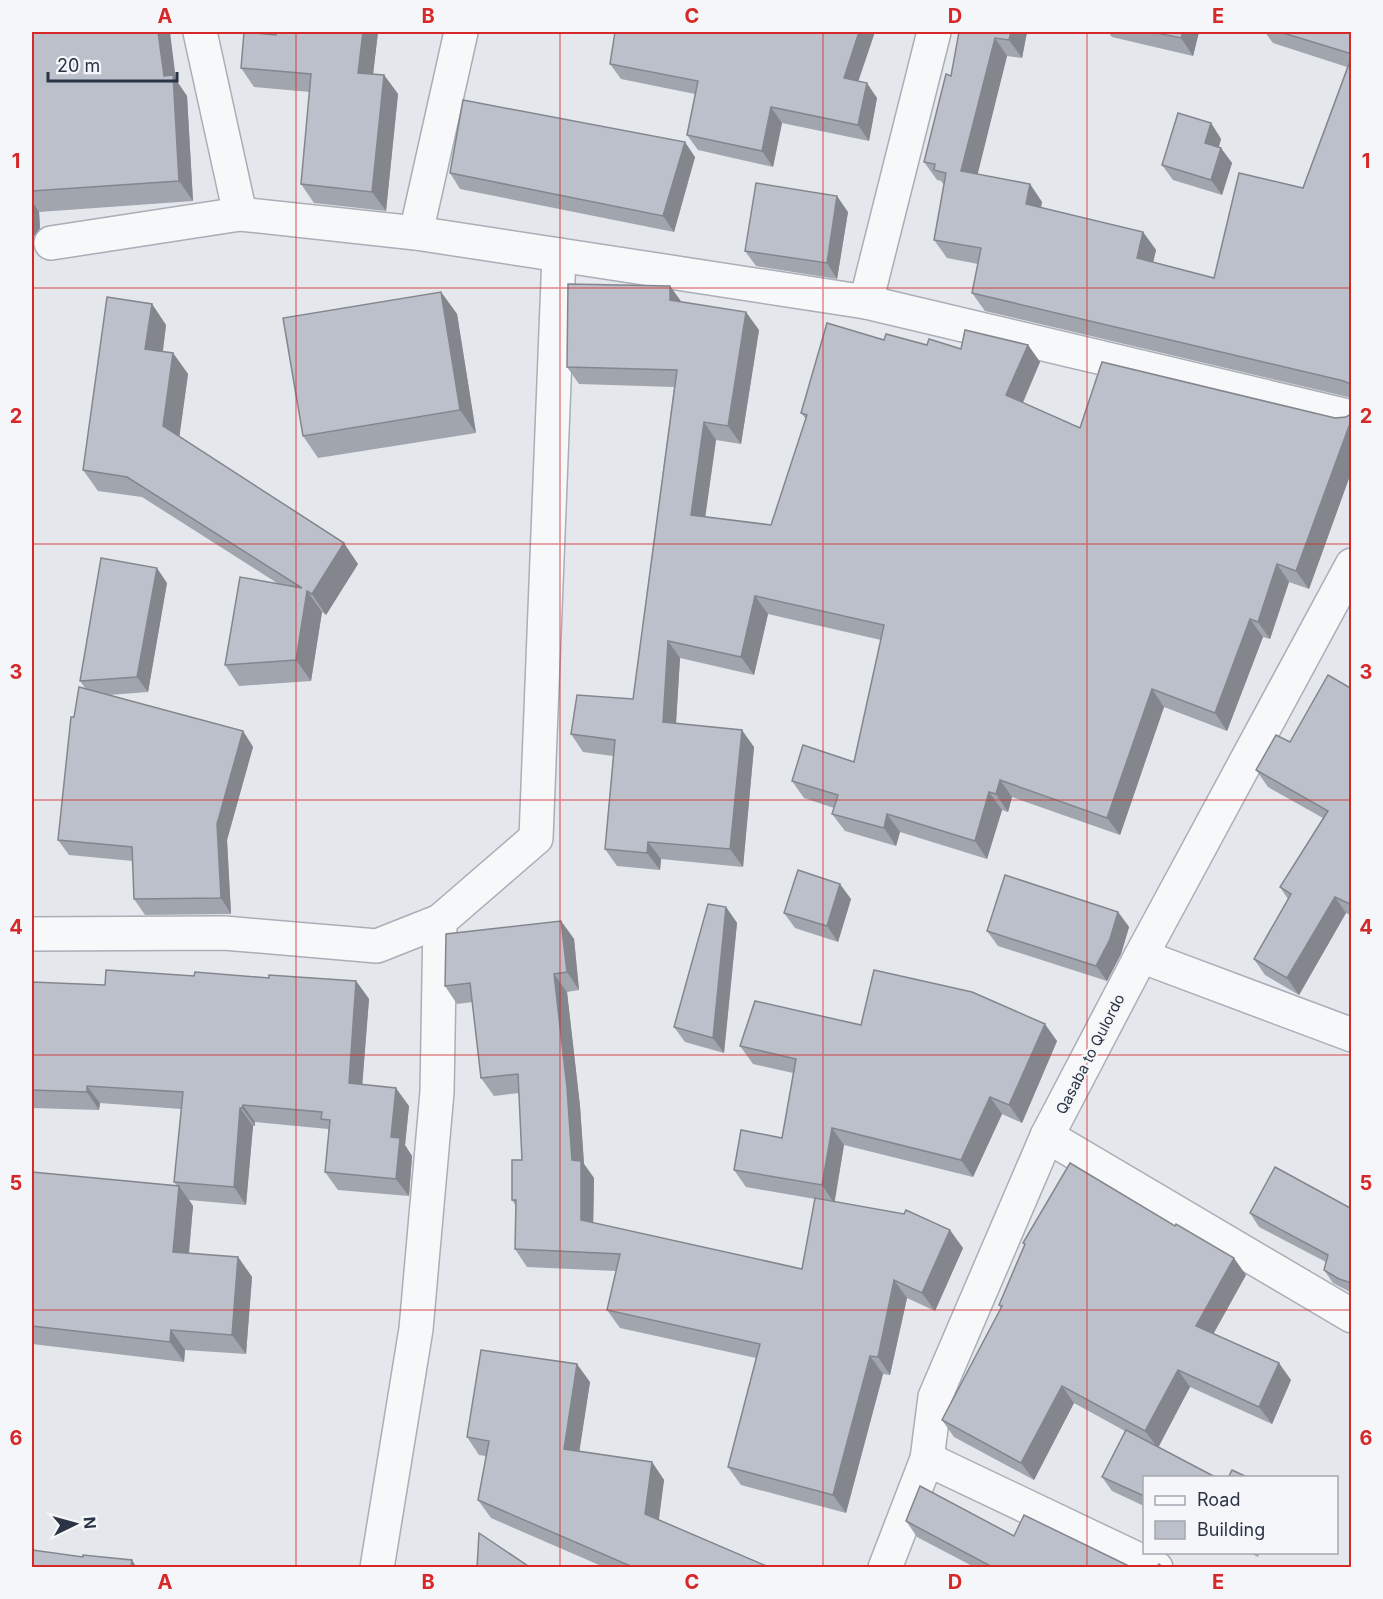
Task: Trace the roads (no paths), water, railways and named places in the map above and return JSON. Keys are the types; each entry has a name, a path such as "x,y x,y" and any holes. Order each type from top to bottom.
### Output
{"street":[{"path":"200,32 240,214"},
{"path":"416,233 461,32"},
{"path":"866,302 934,32"},
{"path":"51,243 240,214 416,233 866,302 1352,417"},
{"path":"32,934 224,933 378,946 440,921 536,838 559,255"},
{"name":"Qasaba to Qulordo","path":"885,1568 927,1459 935,1397 1047,1136 1141,956 1352,565"},
{"path":"377,1568 416,1329 437,1092 440,921"},
{"path":"1141,956 1352,1035"},
{"path":"1047,1136 1352,1316"},
{"path":"927,1459 1155,1568"}]}
